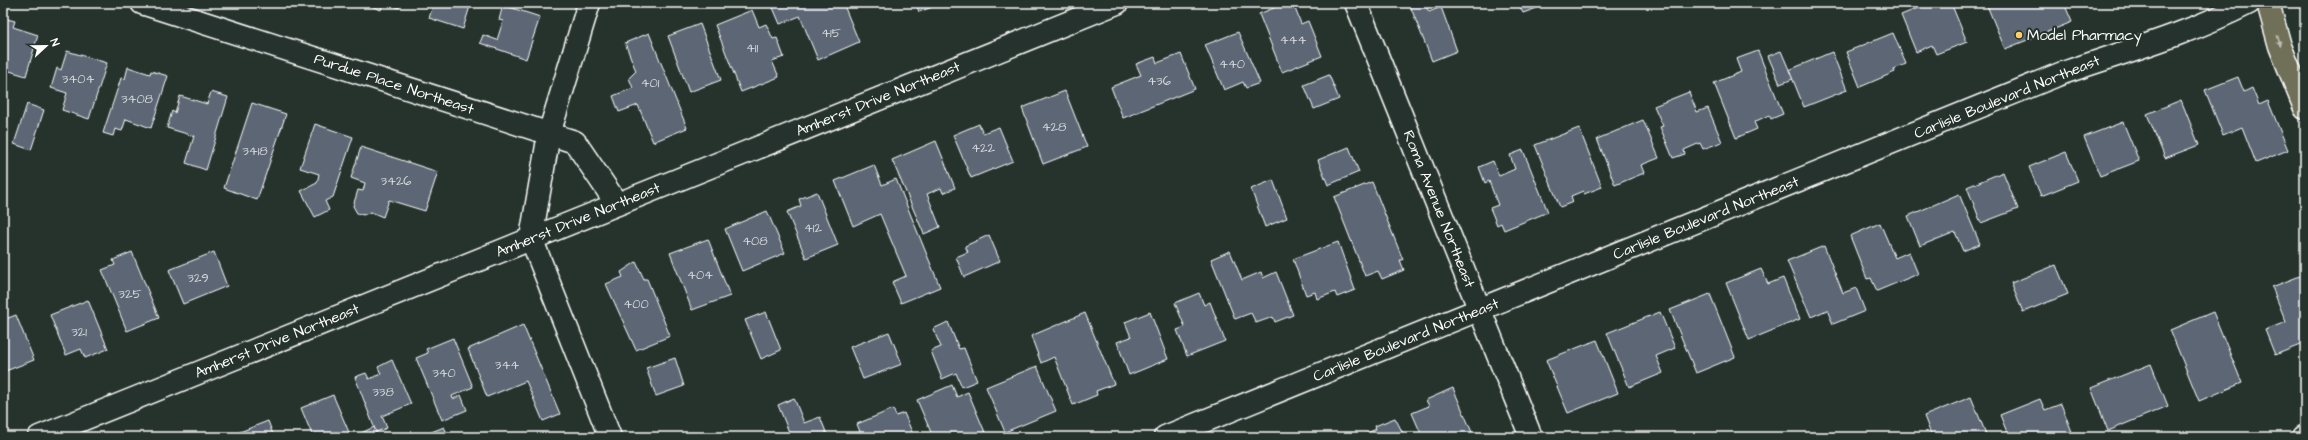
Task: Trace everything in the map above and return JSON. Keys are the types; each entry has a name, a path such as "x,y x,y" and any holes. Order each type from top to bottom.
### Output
{"main road":[{"path":"2268,3 2280,46 2305,108"}],"street":[{"name":"Purdue Place Northeast","path":"142,3 575,142 617,204"},
{"path":"589,3 549,134 531,238 610,437"},
{"name":"Amherst Drive Northeast","path":"38,437 1117,3"},
{"name":"Roma Avenue Northeast","path":"1356,3 1531,437"},
{"name":"Carlisle Boulevard Northeast","path":"1164,437 2060,74 2189,30 2220,18 2249,3"}],"building":[{"path":"363,3 383,3 381,10"},
{"path":"384,3 400,3 399,8"},
{"path":"434,3 471,3 463,29 429,18"},
{"path":"771,3 843,3 859,42 818,60 800,16 780,24"},
{"path":"916,3 930,3 932,7 919,12"},
{"path":"1286,3 1293,3 1301,24 1308,21 1322,56 1282,72 1259,14"},
{"path":"1409,3 1433,3 1426,6 1429,12 1441,7 1457,51 1432,61"},
{"path":"1518,3 1535,3 1537,8 1523,13"},
{"path":"1931,3 1951,3 1967,42 1936,54 1932,45 1916,52 1901,15"},
{"name":"Model Pharmacy","path":"1986,3 2064,3 2072,22 2005,49"},
{"path":"503,5 540,17 526,59 480,43 483,35 497,40 503,21 499,20"},
{"path":"752,10 759,27 766,24 773,39 777,38 784,57 772,61 779,77 741,92 715,25"},
{"path":"3,18 15,21 13,27 38,35 26,76 3,69"},
{"path":"700,24 721,80 689,92 668,36"},
{"path":"1238,32 1260,83 1246,88 1243,82 1224,90 1205,45"},
{"path":"649,33 687,128 653,142 638,105 619,112 613,96 633,88 629,78 636,71 625,43"},
{"path":"1893,33 1906,64 1894,69 1895,72 1860,87 1846,52"},
{"path":"67,51 107,63 89,119 62,110 67,93 51,88 57,68 61,70"},
{"path":"1758,51 1783,114 1771,119 1769,115 1754,122 1757,129 1736,138 1714,83 1741,72 1736,59"},
{"path":"1781,51 1793,79 1780,84 1768,56"},
{"path":"1832,52 1847,90 1804,107 1789,70"},
{"path":"1181,54 1195,89 1123,118 1111,87 1141,75 1136,64 1155,57 1157,63"},
{"path":"128,67 150,74 151,71 168,76 151,128 126,119 122,131 115,129 113,136 103,133 121,78 125,79"},
{"path":"1329,75 1339,99 1314,109 1304,85"},
{"path":"2238,77 2244,92 2252,88 2259,105 2268,101 2288,150 2256,163 2242,127 2223,135 2205,90"},
{"path":"1065,91 1087,147 1043,164 1022,108"},
{"path":"211,92 228,97 206,170 186,163 194,136 167,128 172,111 175,113 180,96 207,104"},
{"path":"1689,92 1697,112 1708,108 1722,142 1703,149 1700,143 1684,150 1685,154 1673,158 1660,127 1663,126 1654,106"},
{"path":"2181,100 2199,145 2165,158 2147,114"},
{"path":"252,103 286,114 257,200 224,188"},
{"path":"27,104 44,110 31,150 14,144"},
{"path":"1643,120 1659,158 1641,165 1644,173 1615,185 1597,139"},
{"path":"2123,122 2139,161 2100,176 2084,137"},
{"path":"315,124 353,137 333,197 325,201 329,210 315,217 301,191 317,183 319,174 300,168"},
{"path":"979,124 983,133 999,127 1013,161 971,178 953,135"},
{"path":"1579,128 1602,187 1584,194 1583,191 1571,196 1573,202 1560,207 1535,145"},
{"path":"936,141 955,188 943,193 941,188 927,194 940,227 924,234 892,160"},
{"path":"361,147 438,172 425,211 389,200 383,217 371,212 363,215 357,213 353,206 358,190 363,191 365,183 351,178"},
{"path":"1349,147 1359,172 1328,185 1318,160"},
{"path":"1523,150 1548,212 1504,230 1501,223 1497,225 1490,208 1498,205 1489,181 1485,183 1479,167 1493,161 1499,176 1515,169 1510,155"},
{"path":"2066,152 2078,181 2041,196 2029,167"},
{"path":"874,165 882,185 896,179 940,287 901,303 892,282 906,276 880,214 853,226 835,181"},
{"path":"2003,172 2018,209 1981,223 1967,187"},
{"path":"1273,180 1287,218 1265,227 1251,189"},
{"path":"1372,182 1403,260 1400,260 1404,270 1382,279 1378,271 1365,276 1334,197"},
{"path":"817,192 838,245 806,258 787,212 801,206 799,199"},
{"path":"1959,194 1980,244 1963,251 1955,232 1920,246 1908,216"},
{"path":"767,211 785,253 742,271 725,229"},
{"path":"1880,223 1895,258 1909,252 1918,274 1877,291 1871,278 1867,279 1850,236"},
{"path":"989,235 1000,261 964,277 956,257 968,252 965,246"},
{"path":"708,239 730,296 692,310 670,253"},
{"path":"1338,242 1355,290 1337,297 1335,292 1317,299 1315,292 1306,295 1293,259"},
{"path":"1824,246 1843,293 1856,288 1865,311 1833,324 1827,310 1811,317 1787,261"},
{"path":"1230,251 1242,280 1261,272 1263,278 1276,272 1293,315 1275,322 1273,317 1256,323 1251,313 1235,319 1211,259"},
{"path":"132,252 159,318 127,331 102,270 115,265 113,260"},
{"path":"214,252 227,286 183,304 169,270"},
{"path":"636,262 644,279 647,279 670,336 636,350 606,284 623,277 621,272"},
{"path":"2056,265 2068,294 2023,312 2011,283"},
{"path":"1761,269 1768,284 1783,278 1800,319 1749,340 1726,283"},
{"path":"2305,274 2305,343 2275,355 2265,330 2286,322 2272,287"},
{"path":"1199,293 1204,305 1210,302 1225,341 1187,356 1177,330 1185,327 1175,303"},
{"path":"1710,294 1735,357 1696,373 1670,310"},
{"path":"88,300 108,349 85,358 81,349 66,355 50,315"},
{"path":"766,312 781,350 761,359 745,320"},
{"path":"1150,312 1168,359 1129,375 1117,342 1131,337 1125,322"},
{"path":"1660,312 1675,348 1656,356 1663,373 1629,387 1607,333"},
{"path":"2213,312 2242,383 2199,401 2170,330"},
{"path":"1085,313 1114,384 1096,391 1097,395 1073,405 1054,357 1041,363 1031,336"},
{"path":"16,315 34,360 3,372 3,320"},
{"path":"948,322 959,349 964,348 977,381 962,387 956,373 942,379 931,351 941,347 933,329"},
{"path":"523,325 560,414 543,421 526,381 487,397 468,349"},
{"path":"889,332 902,364 863,379 850,347"},
{"path":"453,338 473,387 452,396 453,399 461,395 467,410 442,420 416,358 428,353 426,349"},
{"path":"1597,340 1618,393 1568,413 1546,360"},
{"path":"675,358 684,386 656,396 646,368"},
{"path":"392,360 411,404 382,416 387,428 376,432 355,377 366,373 369,379 381,374 378,367"},
{"path":"2151,364 2168,406 2108,431 2091,388"},
{"path":"1037,366 1056,411 1005,432 986,387"},
{"path":"952,385 957,397 968,392 987,437 933,437 917,400"},
{"path":"1453,388 1474,437 1419,437 1422,436 1412,413 1429,406 1426,400"},
{"path":"333,395 351,437 313,437 301,408"},
{"path":"1971,397 1986,434 1979,437 1932,437 1924,416"},
{"path":"794,398 804,423 820,417 828,437 808,437 807,434 791,437 778,405"},
{"path":"2040,399 2045,410 2061,404 2074,437 2009,437 2000,415"},
{"path":"893,409 896,416 904,413 914,437 862,437 857,424"},
{"path":"1395,418 1405,437 1359,437 1376,429 1375,426"},
{"path":"268,421 274,437 227,437"},
{"path":"374,427 378,437 360,437 359,434"},
{"path":"444,427 449,437 431,437 429,433"}],"place":[{"name":"Model Pharmacy","path":"2019,35"}]}
